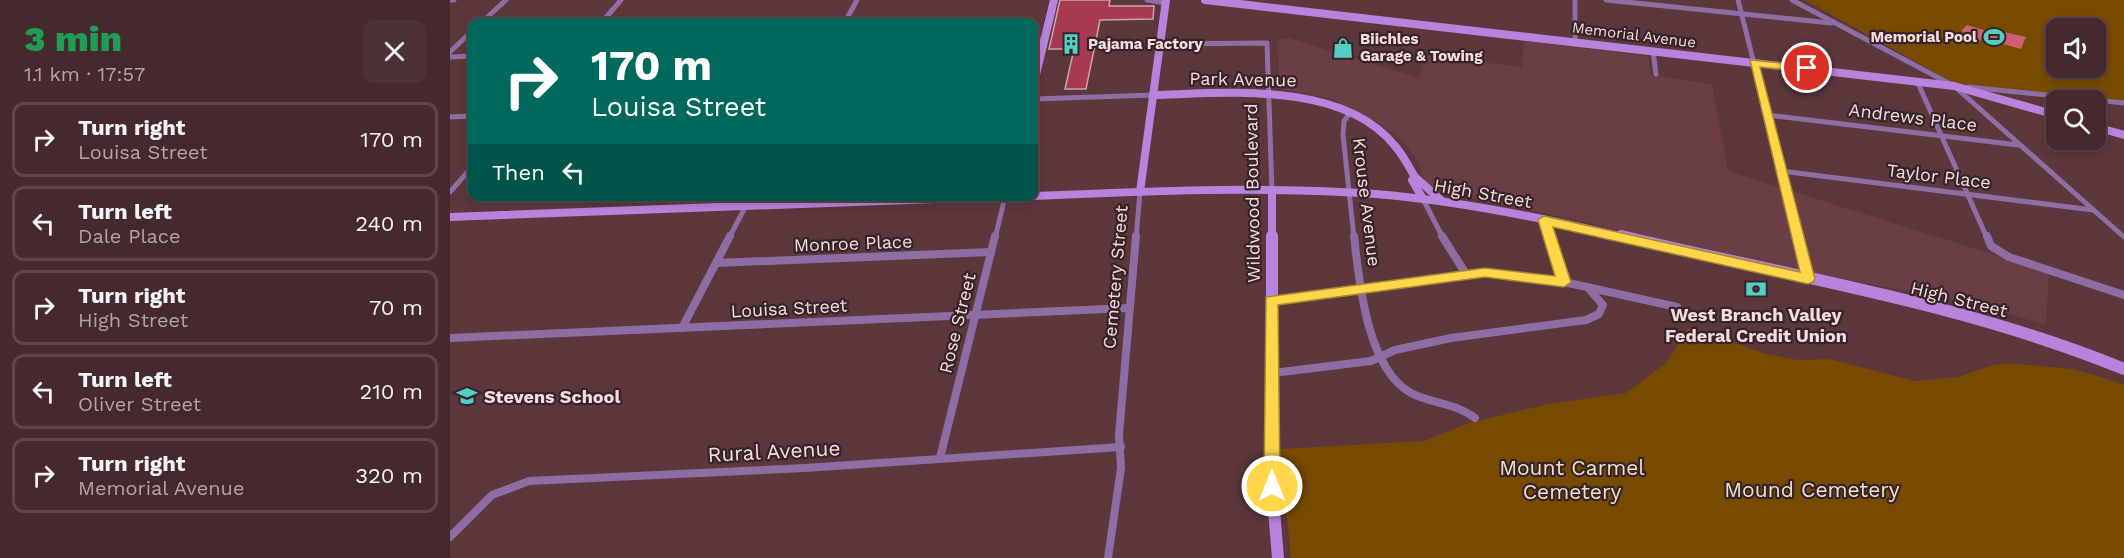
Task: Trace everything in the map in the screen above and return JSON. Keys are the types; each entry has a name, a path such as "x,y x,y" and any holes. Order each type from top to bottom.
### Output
{"street":[{"path":"486,18 506,0"},
{"path":"605,18 621,0"},
{"path":"847,18 857,0"},
{"path":"1038,65 1054,0"},
{"path":"1147,0 1166,2"},
{"name":"Memorial Avenue","path":"1205,0 1917,81 1953,86 2046,112"},
{"path":"1575,0 1575,42"},
{"path":"1606,0 1837,24"},
{"path":"1738,0 1808,279"},
{"path":"1792,0 1953,86 2124,237"},
{"name":"Cemetery Street","path":"1108,558 1118,504 1128,308 1140,192 1166,2"},
{"path":"450,52 468,35"},
{"path":"1038,39 1044,39"},
{"name":"Wildwood Boulevard","path":"1161,44 1267,43 1272,191 1272,486 1278,558"},
{"path":"1653,51 1656,75"},
{"path":"450,57 468,56"},
{"path":"1917,81 1988,240 2001,254 2124,295"},
{"path":"1953,86 2124,103"},
{"name":"Park Avenue","path":"1038,99 1268,93 1317,99 1350,112 1389,139 1406,159 1415,177 1413,180 1434,223 1466,274"},
{"name":"Krouse Avenue","path":"1350,112 1342,129 1362,289 1371,333 1380,358 1395,380 1413,395 1428,401 1462,408 1475,418"},
{"name":"Andrews Place","path":"1767,115 2019,145"},
{"path":"450,117 468,116"},
{"path":"2106,130 2124,135"},
{"name":"Taylor Place","path":"1781,171 2093,210"},
{"path":"450,192 468,172"},
{"path":"1415,177 1442,201"},
{"name":"High Street","path":"1038,196 1272,191 1350,192 1442,201 1544,220 1808,279 2004,327 2062,345 2124,369"},
{"path":"450,218 748,201"},
{"path":"682,328 748,201"},
{"name":"Rose Street","path":"940,458 1004,201"},
{"path":"1544,220 1564,282"},
{"name":"Monroe Place","path":"716,262 991,252"},
{"path":"1271,300 1466,274 1506,274 1564,282 1677,307"},
{"path":"1273,373 1355,364 1380,358 1395,351 1451,338 1586,320 1599,314 1603,305 1599,298 1586,287"},
{"name":"Louisa Street","path":"450,338 1128,308"},
{"name":"Rural Avenue","path":"450,537 492,493 509,485 529,481 1121,447"}],"shaded area":[{"name":"Memorial Pool","path":"1967,25 1993,33 1995,30 2026,37 2021,49 1982,38 1979,42 1962,37 1964,32 1961,31"},
{"path":"1289,38 1419,78 1425,55 1522,67 1524,41 1648,56 1651,75 1712,84 1728,171 2049,272 2046,325 1981,305 1781,267 1540,212 1437,192 1425,182 1418,162 1402,140 1381,124 1329,98 1279,89 1278,40"}],"green space":[{"path":"1805,0 2124,0 2124,102 2106,100 2106,90 2046,90 2046,93 1954,83"},
{"path":"1689,327 1766,354 1799,360 1829,359 1915,381 1958,377 1993,365 2007,363 2073,369 2124,384 2124,558 1291,558 1280,449 1424,441 1469,423 1548,404 1626,393 1667,362"}],"building":[{"name":"Pajama Factory","path":"1060,0 1110,0 1109,6 1154,6 1153,19 1100,20 1086,89 1065,89 1074,49 1049,49"}],"place":[{"name":"Memorial Pool","path":"1994,37"},
{"name":"Pajama Factory","path":"1071,44"},
{"name":"Biichles Garage & Towing","path":"1343,48"},
{"name":"West Branch Valley Federal Credit Union","path":"1756,289"},
{"name":"Stevens School","path":"467,396"}],"route":[{"path":"1272,486 1271,300 1466,274 1527,276 1564,282 1544,220 1808,279 1754,63 1807,68"}],"park label":[{"name":"Mount Carmel Cemetery","path":"1572,479"},
{"name":"Mound Cemetery","path":"1812,489"}]}
